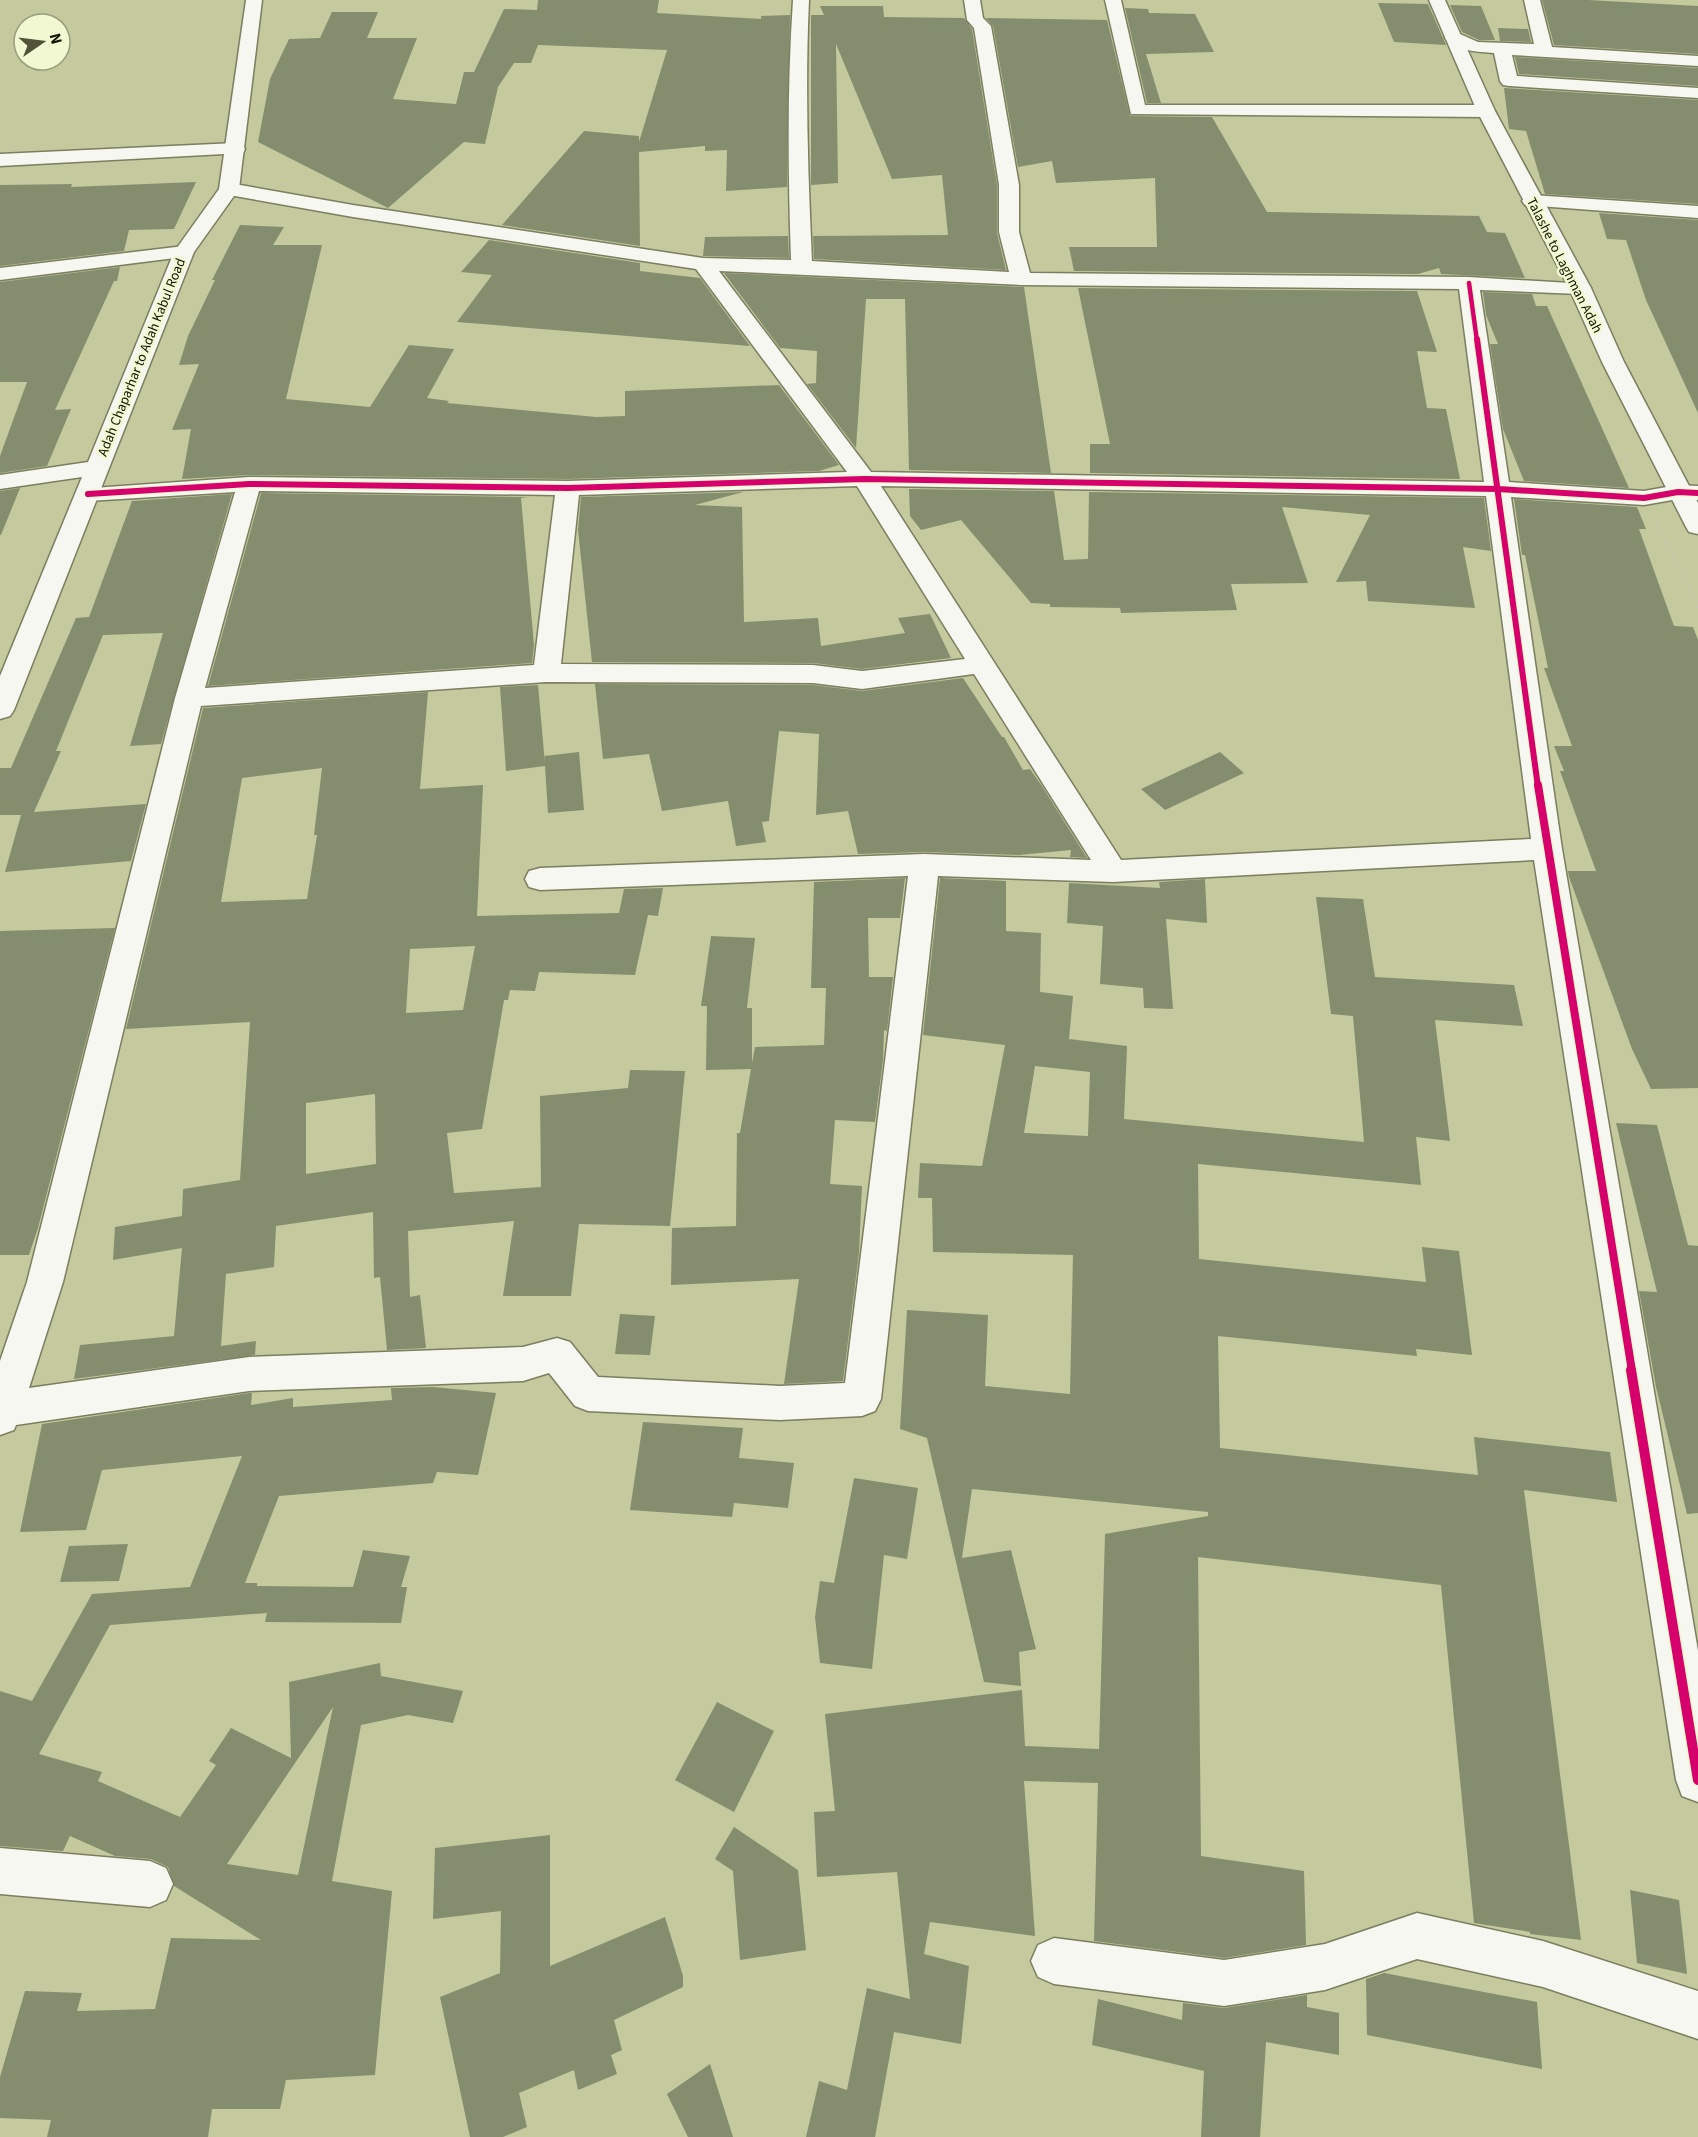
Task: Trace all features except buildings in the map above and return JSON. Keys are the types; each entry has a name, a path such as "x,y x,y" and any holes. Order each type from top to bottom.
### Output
{"street":[{"name":"Adah Chaparhar to Adah Kabul Road","path":"0,710 184,252 229,189 254,0"},
{"path":"801,0 805,42 797,146 802,267"},
{"path":"972,0 975,20 982,26 1009,185 1009,232 1021,279"},
{"path":"1113,0 1137,110 1486,111"},
{"name":"Talashe to Laghman Adah","path":"1437,0 1486,111 1688,493 1698,527"},
{"path":"1532,0 1544,50"},
{"path":"1454,38 1475,47 1544,50"},
{"path":"1698,61 1502,48 1509,81 1698,93"},
{"path":"0,160 236,149"},
{"path":"229,189 353,211 703,264 1021,279 1469,284 1580,288"},
{"path":"1532,201 1698,212"},
{"path":"0,274 184,252"},
{"path":"703,264 864,479 1113,871"},
{"path":"1469,284 1547,849 1698,1780"},
{"path":"0,482 96,468"},
{"path":"88,494 249,483 568,488 864,479 1498,489 1644,498 1688,493"},
{"path":"249,483 189,698 45,1282 2,1413 249,1374 523,1364 557,1354 588,1394 780,1403 862,1399 924,865"},
{"path":"546,673 568,488"},
{"path":"189,698 546,673 813,674 862,680 981,665"},
{"path":"540,879 924,865 1113,871 1547,849"},
{"path":"0,1871 150,1884"},
{"path":"1054,1961 1224,1983 1325,1967 1417,1936 1543,1964 1698,2015"}],"cycle path":[{"path":"1469,283 1547,849 1698,1780"},
{"path":"88,494 249,484 568,488 864,479 1498,489 1644,498 1678,492 1698,493"}]}
